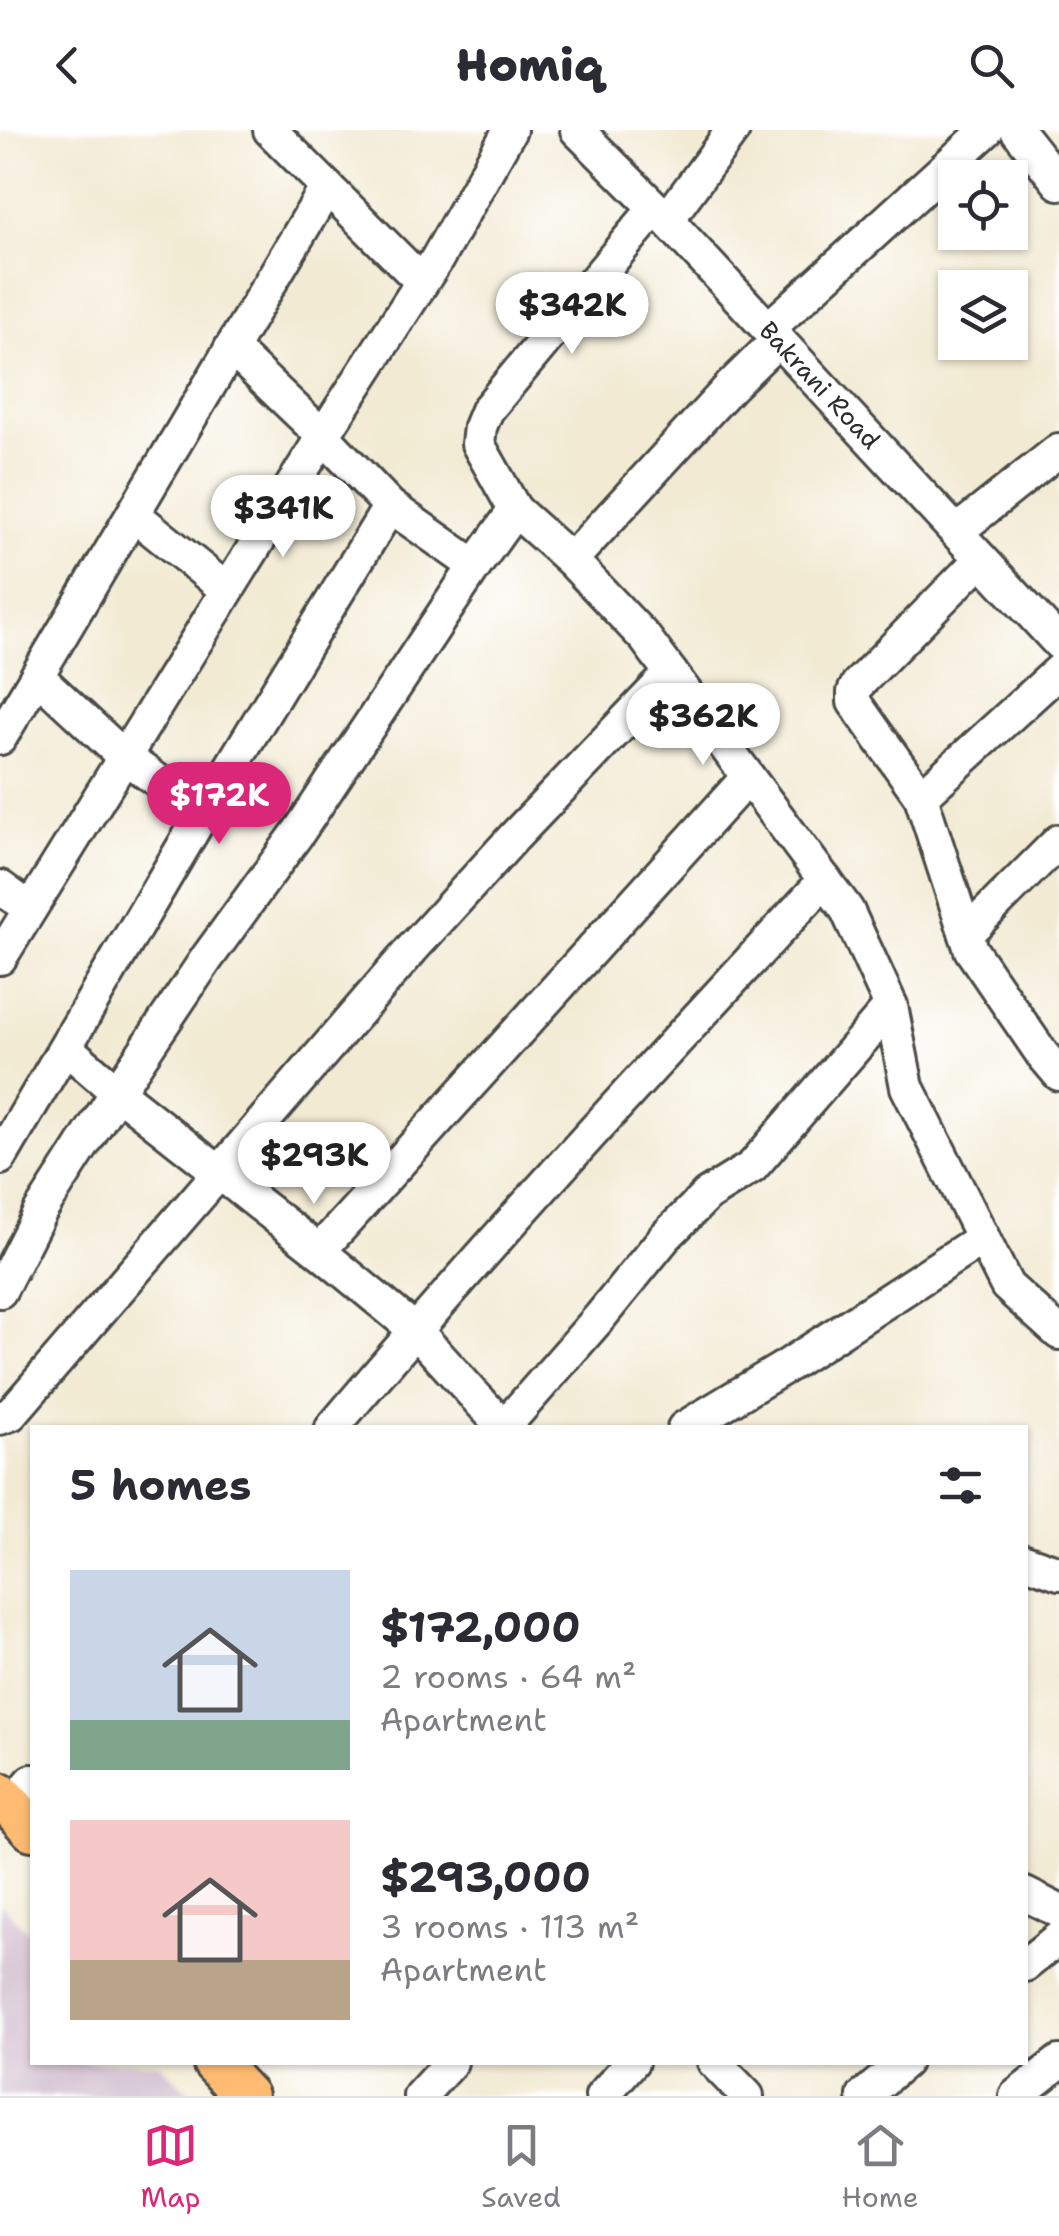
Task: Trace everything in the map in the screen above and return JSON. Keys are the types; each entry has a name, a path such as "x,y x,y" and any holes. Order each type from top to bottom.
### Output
{"main road":[{"path":"15,1807 30,1856"},
{"path":"217,2065 246,2096"},
{"path":"254,2065 270,2096"}],"street":[{"path":"270,130 422,282"},
{"path":"0,958 422,282 510,130"},
{"name":"Bakrani Road","path":"577,130 661,214 1059,643"},
{"path":"733,130 486,410 478,444 515,510 571,560 645,638 847,910 891,1006 907,1086 982,1238 1007,1286 1059,1334"},
{"path":"571,560 731,386 773,334 987,130"},
{"path":"1018,130 1059,183"},
{"path":"0,738 327,187"},
{"path":"231,348 324,436 390,506 475,566"},
{"path":"956,532 1059,450"},
{"path":"0,1158 203,812 390,506"},
{"path":"0,1291 40,1212 117,1092 300,830 515,510"},
{"path":"133,514 227,590"},
{"path":"981,559 858,684 854,702 921,797 972,950 1053,1055"},
{"path":"921,797 1059,670"},
{"path":"0,1418 11,1414 463,893 671,673"},
{"path":"37,676 124,756 203,812"},
{"path":"319,1251 748,777"},
{"path":"966,934 1059,841"},
{"path":"335,1425 644,1075 825,880"},
{"path":"0,887 30,910"},
{"path":"506,1425 665,1237 707,1194 752,1166 891,1006"},
{"path":"66,1048 415,1330 502,1425"},
{"path":"689,1425 982,1238"},
{"path":"1028,1562 1059,1573"},
{"path":"1028,1896 1059,1911"},
{"path":"1028,1963 1059,1938"},
{"path":"1016,2096 1059,2062"},
{"path":"420,2096 447,2065"},
{"path":"602,2096 629,2065"},
{"path":"717,2065 747,2096"},
{"path":"864,2096 900,2065"}],"shaded area":[{"path":"0,1903 30,1934 30,2065 161,2065 192,2096 0,2096"}]}
